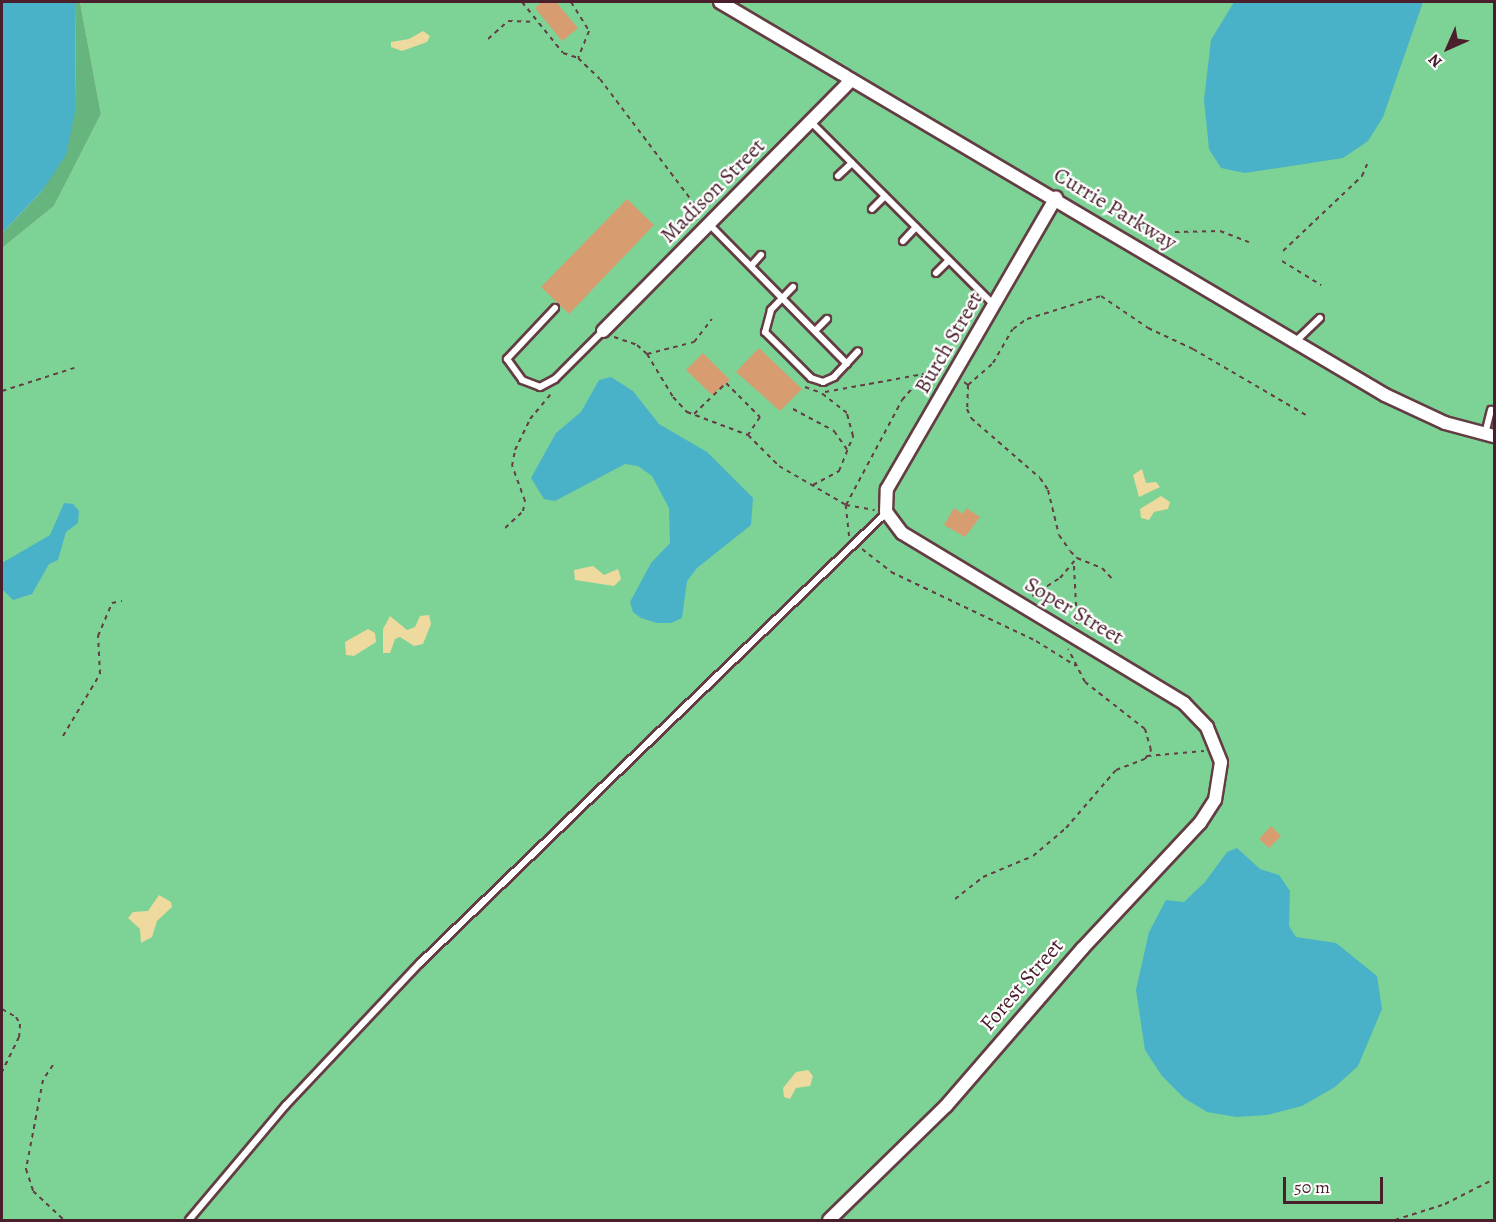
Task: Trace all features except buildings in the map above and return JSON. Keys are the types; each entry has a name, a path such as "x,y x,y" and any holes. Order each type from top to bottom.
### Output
{"street":[{"name":"Currie Parkway","path":"720,2 1056,197 1294,343 1415,410 1490,435"},
{"name":"Madison Street","path":"603,331 851,80"},
{"name":"Burch Street","path":"886,512 887,489 995,306 1056,197"},
{"name":"Soper Street","path":"886,512 902,533 1184,703 1207,727 1221,762"},
{"name":"Forest Street","path":"829,1221 946,1106 1082,949 1200,823 1215,800 1221,762"}],"lane":[{"path":"811,122 995,306"},
{"path":"838,176 852,163"},
{"path":"872,209 885,196"},
{"path":"710,225 847,364"},
{"path":"903,241 916,227"},
{"path":"751,266 761,255"},
{"path":"936,273 949,260"},
{"path":"793,286 765,321 765,332 811,378 823,382 847,364 858,351"},
{"path":"555,308 507,358 522,380 540,387 555,379 603,331"},
{"path":"1294,343 1320,318"},
{"path":"815,331 827,319"},
{"path":"1490,435 1491,410"},
{"path":"189,1221 286,1105 420,963 886,512"}],"path":[{"path":"522,2 563,53 578,58 600,79 710,225"},
{"path":"571,2 589,31 578,58"},
{"path":"488,39 508,21 531,22"},
{"path":"1283,251 1362,176 1368,164"},
{"path":"1175,232 1220,231 1249,242"},
{"path":"1282,261 1321,285"},
{"path":"1114,580 1088,559 1077,558 1059,535 1048,490 1040,478 971,418 967,408 968,385 993,363 1012,328 1027,319 1101,296 1148,328 1192,349 1306,416"},
{"path":"647,354 694,342 712,319"},
{"path":"603,331 619,340 637,345 647,354 673,397 693,415 748,435 779,466 846,505 886,512"},
{"path":"609,343 619,340"},
{"path":"2,391 74,368"},
{"path":"927,371 902,400 846,505 849,535 891,572 1036,641 1076,666"},
{"path":"806,387 820,392 834,393 927,371 954,376 968,385"},
{"path":"693,415 726,383 760,417 748,435"},
{"path":"505,528 523,511 525,501 512,466 515,450 530,419 556,387"},
{"path":"812,485 839,471 848,452 852,424 847,413 820,392"},
{"path":"793,409 834,431 848,452"},
{"path":"1077,558 1074,566 1078,638"},
{"path":"1019,603 1074,566"},
{"path":"63,736 100,674 98,636 112,603 122,601"},
{"path":"1067,647 1084,682 1145,729 1151,741 1148,756"},
{"path":"955,899 983,877 1033,856 1066,828 1116,770 1148,756 1171,756 1215,747"},
{"path":"2,1009 16,1017 21,1024 19,1037 2,1072"},
{"path":"53,1065 43,1080 26,1169 33,1191 64,1221"},
{"path":"1395,1221 1446,1204 1494,1179"},
{"path":"278,1221 291,1221"}],"green space":[{"path":"75,2 80,2 101,114 54,206 2,248 2,233 42,191 76,107"},
{"path":"80,2 1494,2 1494,1220 2,1220 2,248 54,206 101,114"}],"sand":[{"path":"423,31 430,36 427,42 402,51 391,47 391,42 409,39"},
{"path":"1142,469 1146,483 1156,482 1160,487 1139,497 1133,475"},
{"path":"1161,496 1170,502 1168,509 1154,512 1149,520 1141,518 1140,509"},
{"path":"593,566 604,575 618,569 621,579 614,586 575,580 574,570"},
{"path":"429,615 431,624 423,644 414,646 400,637 395,639 390,653 383,653 383,629 390,616 407,630 415,627 420,616"},
{"path":"368,629 375,633 376,642 354,656 346,655 345,642"},
{"path":"159,895 171,902 172,907 157,921 152,937 141,943 140,929 128,918 133,912 148,911"},
{"path":"808,1070 813,1076 810,1086 796,1088 790,1099 784,1097 783,1088 796,1072"}],"water":[{"path":"2,2 75,2 76,107 66,155 42,191 2,233"},
{"path":"1234,2 1423,2 1383,117 1368,141 1343,158 1245,173 1221,168 1209,149 1204,100 1211,40"},
{"path":"611,377 633,391 659,424 707,452 753,498 751,525 697,568 687,581 682,618 671,623 657,623 641,618 633,612 630,602 651,563 670,543 669,508 652,476 638,466 625,464 555,501 544,499 531,478 556,433 581,412 599,380"},
{"path":"64,503 73,504 79,511 78,523 66,532 58,560 49,564 32,594 13,600 2,589 2,563 50,535"},
{"path":"1237,848 1260,869 1279,875 1290,891 1289,926 1296,937 1336,943 1377,976 1382,1009 1358,1066 1335,1087 1302,1106 1267,1115 1236,1117 1207,1112 1184,1098 1162,1076 1145,1050 1136,990 1149,932 1166,900 1184,902 1205,882 1227,852"}]}
